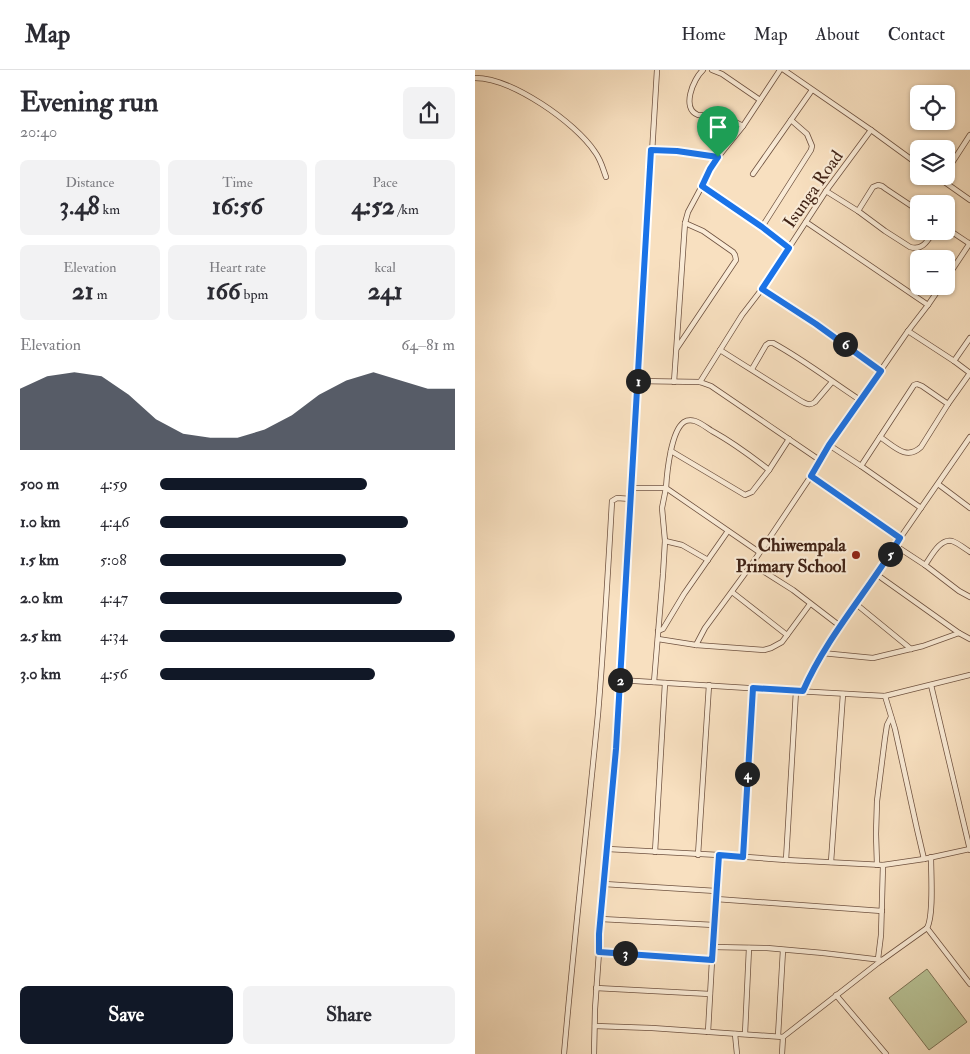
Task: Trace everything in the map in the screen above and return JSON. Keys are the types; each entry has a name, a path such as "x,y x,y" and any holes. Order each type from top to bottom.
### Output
{"street":[{"path":"595,1054 599,934 616,749 657,70"},
{"path":"703,70 694,82 691,92 689,104 691,111 698,115 729,118 743,126"},
{"path":"712,70 760,100"},
{"path":"674,382 685,223 693,202 710,169 743,126 779,70"},
{"path":"784,70 910,158"},
{"path":"475,78 498,82 519,91 542,104 567,122 586,140 596,153 606,177"},
{"path":"753,174 812,90"},
{"path":"762,227 811,150 811,142 807,134 791,120"},
{"name":"Isunga Road","path":"700,382 742,315 762,289 825,191 871,130"},
{"path":"955,158 970,135"},
{"path":"651,150 718,157"},
{"path":"858,211 873,187 878,185 910,205"},
{"path":"951,185 970,200"},
{"path":"702,186 789,248"},
{"path":"825,191 910,247 915,249 923,246 927,240"},
{"path":"805,222 928,305"},
{"path":"676,349 736,260 733,252 703,231 685,223"},
{"path":"955,234 970,244 955,266"},
{"path":"762,289 816,324 881,371"},
{"path":"696,644 705,628 752,564 811,476 829,445 935,295"},
{"path":"880,437 902,452 913,454 921,447 970,373 954,360 908,331"},
{"path":"954,360 970,338"},
{"path":"752,369 766,345 769,342 773,343 796,355 860,400"},
{"path":"720,350 801,402 809,405 815,402 832,382"},
{"path":"638,381 700,382 711,386 821,461"},
{"path":"861,466 914,386 917,384 922,386 948,404"},
{"path":"654,682 665,541 663,508 667,472 674,438 685,422 695,421 744,450 769,470"},
{"path":"803,691 822,653 970,437"},
{"path":"671,451 745,495 752,492 789,439"},
{"path":"829,445 921,508"},
{"path":"811,476 900,538"},
{"path":"938,484 970,508"},
{"path":"631,488 666,488 759,552"},
{"path":"563,1054 599,703 612,501 617,498 631,499"},
{"path":"658,631 663,629 684,594 728,531"},
{"path":"665,541 682,544 708,560"},
{"path":"925,565 945,541 954,542 970,552"},
{"path":"895,546 970,597"},
{"path":"752,564 793,590 840,626"},
{"path":"876,574 970,639"},
{"path":"732,592 787,635"},
{"path":"658,639 764,650 778,645 810,604"},
{"path":"856,604 911,649"},
{"path":"822,653 873,658 911,649 959,632"},
{"path":"619,680 885,696 970,675"},
{"path":"655,852 665,683"},
{"path":"608,849 877,865 924,859 970,850 931,684"},
{"path":"698,855 709,685"},
{"path":"743,857 753,688"},
{"path":"786,860 796,691"},
{"path":"831,862 843,694"},
{"path":"885,696 895,729 924,859"},
{"path":"877,865 877,801 887,725 891,717"},
{"path":"708,1032 719,855"},
{"path":"595,1026 781,1037 880,960 927,928 930,923 931,857"},
{"path":"880,960 883,865"},
{"path":"604,884 716,891"},
{"path":"716,899 882,912"},
{"path":"601,919 714,925"},
{"path":"927,928 970,984"},
{"path":"713,947 783,950 880,960"},
{"path":"745,1034 749,948"},
{"path":"781,1054 783,950"},
{"path":"599,952 712,960"},
{"path":"596,988 711,994"},
{"path":"836,995 886,1054"},
{"path":"735,1034 737,1054"},
{"path":"879,1046 882,1054"}],"green space":[{"path":"927,969 967,1022 929,1050 889,998"}],"place":[{"name":"Chiwempala Primary School","path":"856,555"}],"route":[{"path":"651,150 677,151 718,157 702,186 789,248 762,289 816,324 881,371 829,445 811,476 900,538 831,638 809,676 803,691 753,688 743,857 719,855 712,960 599,952 605,862 608,849 616,749 651,150"}]}
